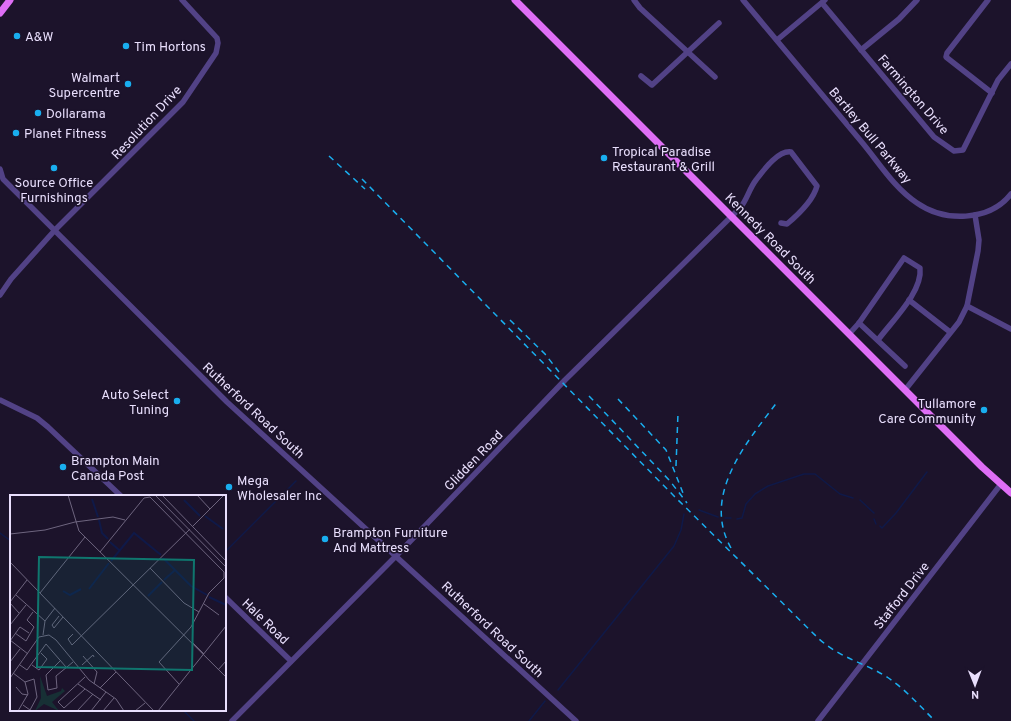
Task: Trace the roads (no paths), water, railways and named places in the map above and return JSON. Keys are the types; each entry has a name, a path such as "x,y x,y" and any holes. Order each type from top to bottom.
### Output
{"main road":[{"path":"0,13 10,0"},
{"name":"Kennedy Road South","path":"515,0 850,333 905,390 1011,493"}],"street":[{"name":"Resolution Drive","path":"0,296 10,280 55,230 183,102 216,53 218,43 217,38 182,0"},
{"path":"634,0 640,8 715,77"},
{"name":"Bartley Bull Parkway","path":"743,0 899,188 917,203 942,215 975,215 996,207 1006,200 1011,194"},
{"path":"861,50 899,19 917,0"},
{"path":"988,0 947,53 946,57 992,93"},
{"path":"777,40 824,1"},
{"name":"Farmington Drive","path":"824,1 861,50 934,137 954,151 963,150 998,80 1011,64"},
{"path":"641,76 652,85 719,23"},
{"name":"Glidden Road","path":"232,721 397,555 565,380 746,202 755,181 780,154 791,152 817,186 815,194 798,214 787,224 781,223"},
{"name":"Rutherford Road South","path":"0,169 2,178 228,402 397,555 576,721"},
{"path":"905,390 959,322 966,306 978,251 979,240 975,215"},
{"path":"850,333 859,324 904,258 920,268 921,275 909,300 878,340"},
{"path":"909,300 950,332"},
{"path":"966,306 1011,329"},
{"path":"859,324 905,366"},
{"path":"0,400 37,418 120,495"},
{"name":"Stafford Drive","path":"818,721 1002,484"},
{"name":"Hale Road","path":"226,598 291,661"}],"waterway":[{"path":"880,526 882,528 896,513 927,472"},
{"path":"737,519 742,518 746,504 755,494 768,486 804,474 815,474 840,494 853,498"},
{"path":"226,551 296,481"},
{"path":"860,500 874,513"},
{"path":"699,510 718,517"},
{"path":"558,690 674,546 681,530 684,514"},
{"path":"725,518 731,518"},
{"path":"874,519 876,524"},
{"path":"0,533 10,540"},
{"path":"529,721 545,701"},
{"path":"184,711 194,721"}],"railway":[{"path":"329,156 365,189"},
{"path":"362,179 674,496 819,639 844,656 887,677 906,692 935,721"},
{"path":"510,320 545,354 559,372"},
{"path":"589,396 670,481 687,503"},
{"path":"618,399 666,450 683,493"},
{"path":"731,548 723,528 721,508 725,489 732,470 742,452 753,434 778,401"},
{"path":"676,466 678,413"}],"place":[{"name":"A&W","path":"17,36"},
{"name":"Tim Hortons","path":"126,46"},
{"name":"Walmart Supercentre","path":"128,84"},
{"name":"Dollarama","path":"38,113"},
{"name":"Planet Fitness","path":"16,133"},
{"name":"Tropical Paradise Restaurant & Grill","path":"604,158"},
{"name":"Source Office Furnishings","path":"54,168"},
{"name":"Auto Select Tuning","path":"177,401"},
{"name":"Tullamore Care Community","path":"984,410"},
{"name":"Brampton Main Canada Post","path":"63,467"},
{"name":"Mega Wholesaler Inc","path":"229,487"},
{"name":"Brampton Furniture And Mattress","path":"325,539"}]}
